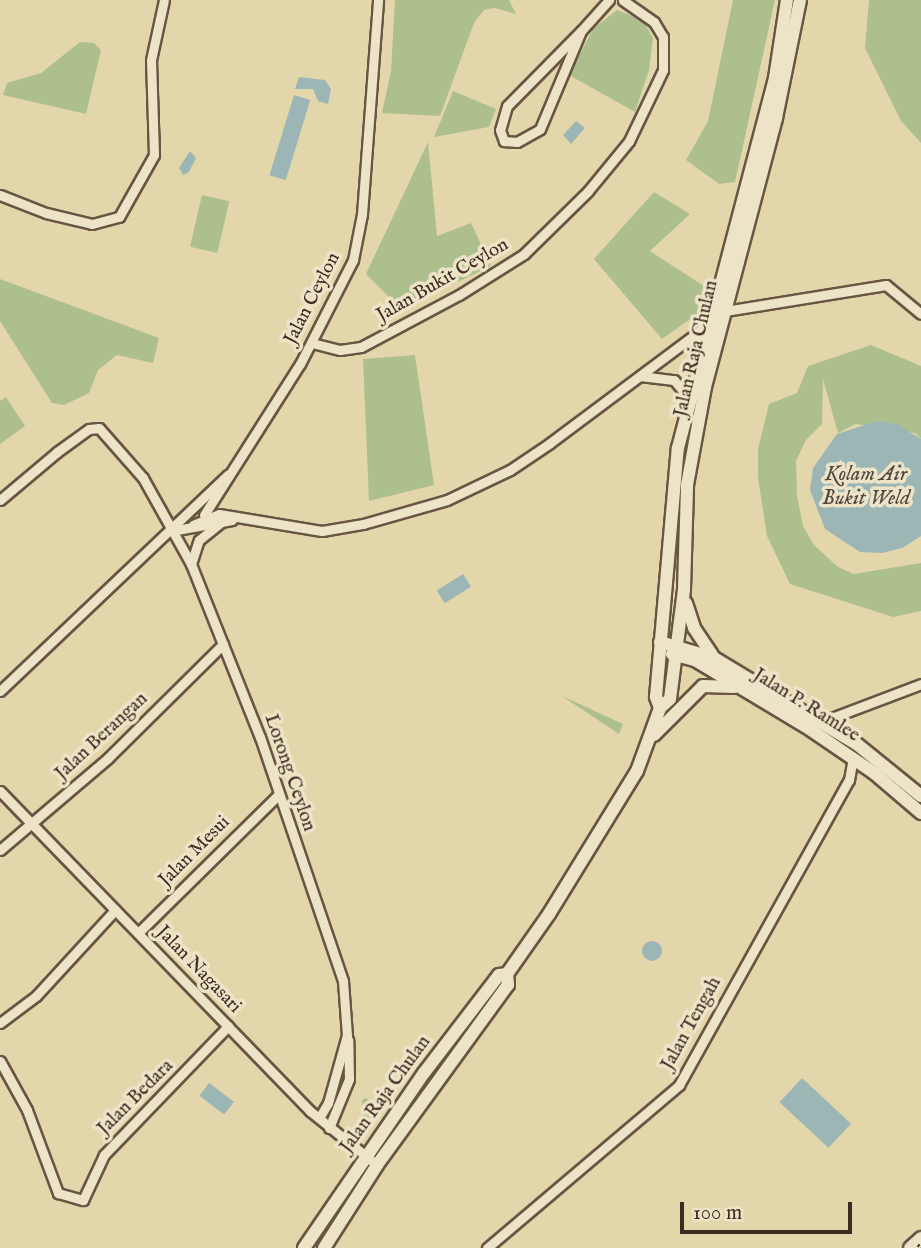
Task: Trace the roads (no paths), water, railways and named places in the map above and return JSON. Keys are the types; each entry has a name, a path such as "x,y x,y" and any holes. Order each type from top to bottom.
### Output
{"main road":[{"name":"Jalan Raja Chulan","path":"660,708 656,698 674,473 709,324 775,78 787,0"},
{"name":"Jalan Raja Chulan","path":"324,1248 377,1165 508,985 508,974 607,822 652,737 660,708 670,699 679,650 684,589 687,485 725,311 776,118 800,0"},
{"path":"684,589 694,628 715,658"},
{"name":"Jalan P. Ramlee","path":"660,648 715,658 816,725 921,813"},
{"name":"Jalan P. Ramlee","path":"679,650 738,687 816,725 883,763 921,796"},
{"path":"652,737 703,686 738,687"},
{"name":"Jalan Raja Chulan","path":"304,1248 364,1156 499,975 508,974"},
{"path":"333,1248 348,1210"},
{"path":"910,1248 921,1238"}],"street":[{"path":"0,195 46,213 92,224 119,217 154,155 151,60 164,0"},
{"name":"Jalan Ceylon","path":"193,524 224,489 312,343 357,247 378,0"},
{"path":"581,31 540,129 517,142 504,141 500,130 507,106 609,0"},
{"name":"Jalan Bukit Ceylon","path":"312,343 340,350 361,346 459,295 524,254 588,191 629,141 663,70 663,37 654,22 623,0"},
{"path":"725,311 886,285 921,314"},
{"path":"170,532 209,515 322,531 362,524 447,500 510,470 709,324"},
{"path":"638,376 668,377 681,384 691,399"},
{"name":"Lorong Ceylon","path":"0,500 89,429 106,433 143,478 170,532 191,564 339,964 349,1079 329,1128"},
{"name":"Jalan Ceylon","path":"0,691 234,469"},
{"path":"224,489 225,508 234,519"},
{"path":"193,524 234,519"},
{"path":"191,564 202,537 223,521"},
{"name":"Jalan Berangan","path":"0,850 33,825 223,645"},
{"path":"816,725 921,684"},
{"name":"Jalan Tengah","path":"487,1248 679,1085 849,780 853,758"},
{"name":"Jalan Nagasari","path":"0,792 329,1128 377,1165"},
{"name":"Jalan Mesui","path":"138,933 278,795"},
{"path":"0,1023 36,996 115,910"},
{"name":"Jalan Bedara","path":"0,1061 27,1110 58,1193 83,1200 104,1155 228,1027"},
{"name":"Lorong Ceylon","path":"319,1118 332,1091 347,1035"}],"water":[{"path":"299,77 325,80 331,89 328,104 318,101 313,89 295,89"},
{"path":"294,95 310,100 286,180 269,175"},
{"path":"576,121 585,128 571,144 563,135"},
{"path":"190,151 196,158 189,172 183,175 179,168"},
{"name":"Kolam Air Bukit Weld","path":"877,421 897,424 921,439 921,536 902,548 882,553 860,552 825,529 810,490 813,468 837,434"},
{"path":"463,574 471,587 445,603 437,590"},
{"path":"652,941 659,944 662,951 659,958 652,961 645,958 642,951 645,944"},
{"path":"802,1078 851,1124 828,1148 779,1102"},
{"path":"209,1083 234,1102 224,1114 199,1096"}]}
